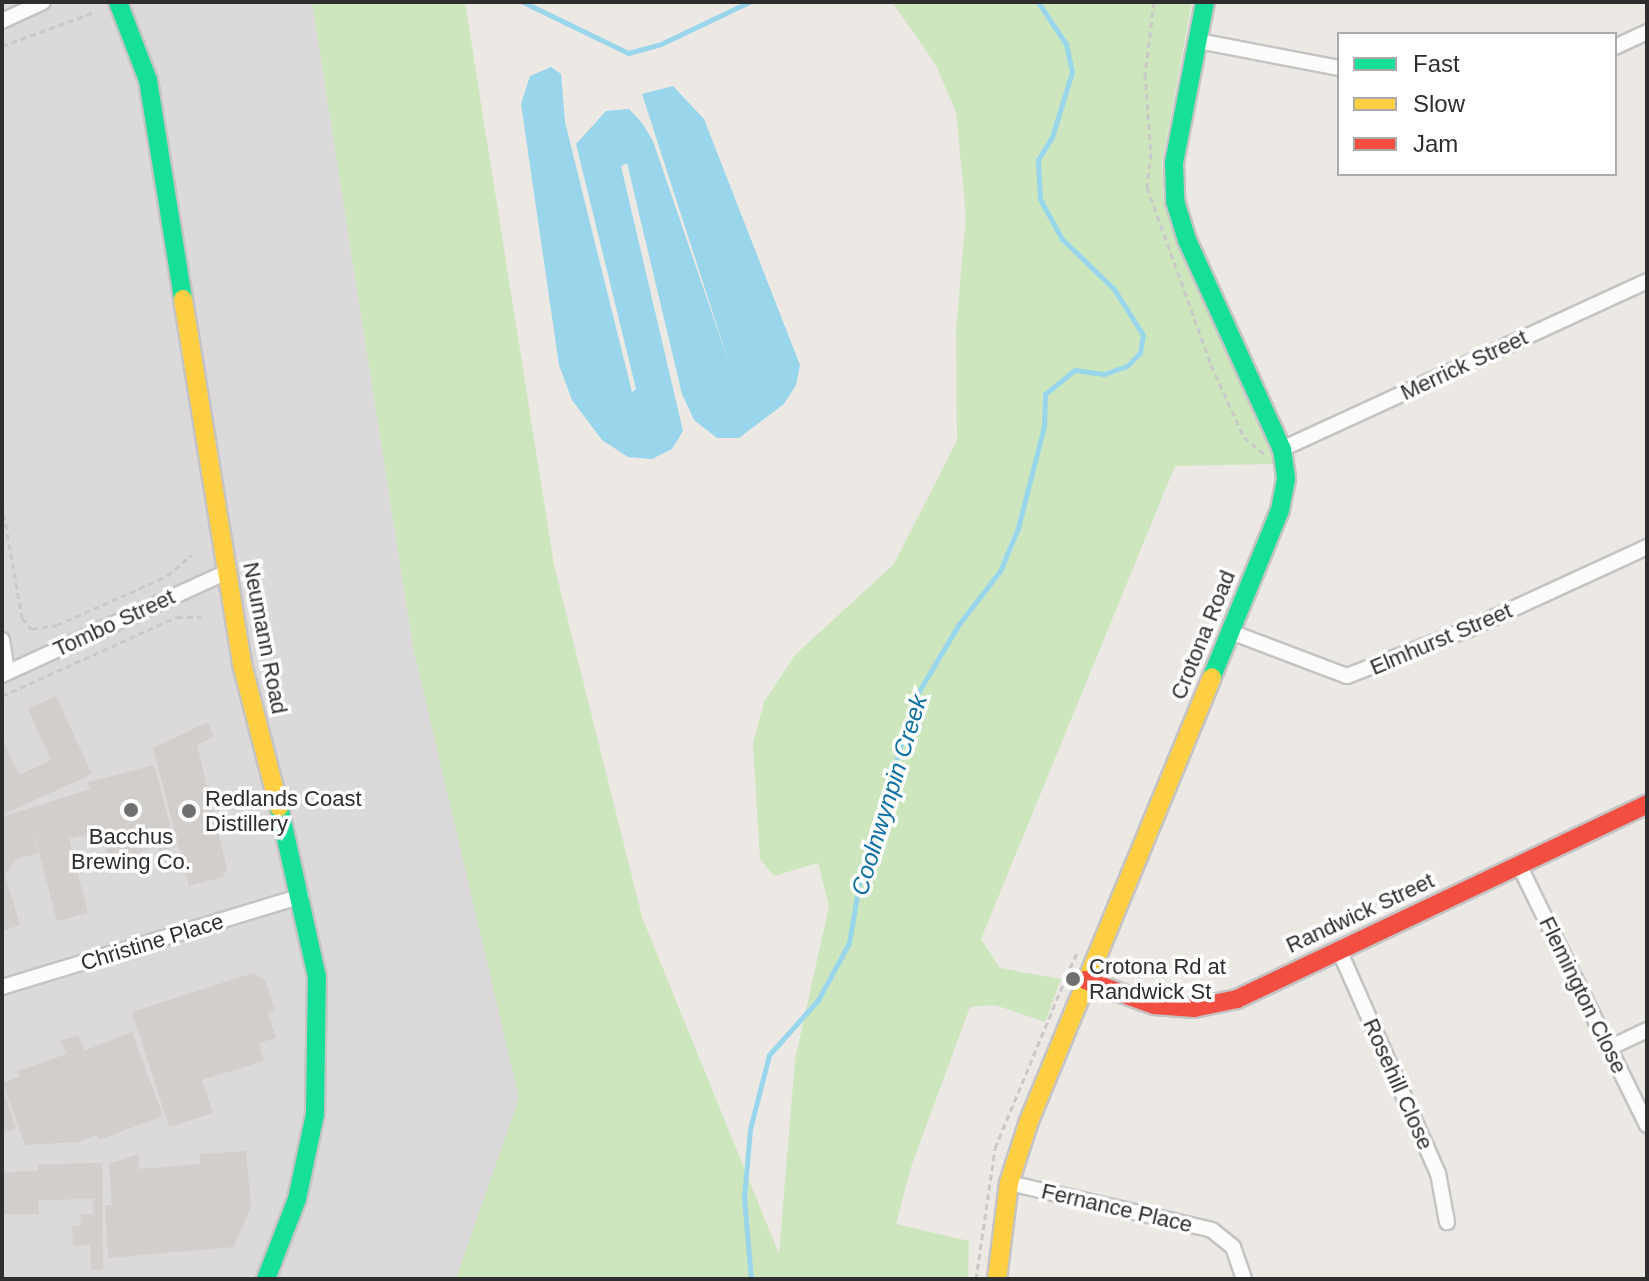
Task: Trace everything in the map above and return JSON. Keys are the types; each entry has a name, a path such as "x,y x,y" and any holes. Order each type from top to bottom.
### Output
{"street":[{"path":"2,21 43,2"},
{"name":"Neumann Road","path":"118,2 148,80 242,664 302,896 317,977 315,1114 297,1199 266,1279"},
{"name":"Crotona Road","path":"997,1279 1009,1183 1085,980 1280,510 1286,479 1282,449 1187,240 1175,201 1174,163 1205,2"},
{"path":"1617,46 1647,32"},
{"path":"1198,41 1337,68"},
{"name":"Merrick Street","path":"1282,449 1647,281"},
{"name":"Elmhurst Street","path":"1231,632 1347,676 1469,629 1647,547"},
{"name":"Tombo Street","path":"4,674 227,572"},
{"path":"2,640 4,674"},
{"name":"Randwick Street","path":"1085,980 1154,1005 1194,1008 1237,999 1647,804"},
{"name":"Flemington Close","path":"1519,865 1647,1125"},
{"name":"Christine Place","path":"2,987 302,896"},
{"name":"Rosehill Close","path":"1339,950 1438,1173 1447,1222"},
{"path":"1609,1048 1647,1030"},
{"name":"Fernance Place","path":"1009,1183 1212,1230 1233,1247 1244,1279"}],"path":[{"path":"1154,2 1145,74 1151,140 1147,187 1211,365 1244,437 1267,463"},
{"path":"2,46 92,13"},
{"path":"2,504 22,618 32,629 57,625 167,576 191,555"},
{"path":"2,696 177,617 201,617"},
{"path":"976,1279 995,1148 1083,938"}],"shaded area":[{"path":"2,2 312,2 413,647 520,1098 456,1279 2,1279"}],"green space":[{"path":"312,2 465,2 554,565 642,917 779,1254 795,1060 829,906 818,863 774,876 760,859 753,744 764,702 795,655 894,564 957,440 956,329 966,216 956,112 936,65 892,2 1192,2 1162,162 1164,204 1177,245 1272,451 1273,464 1175,466 981,939 1000,968 1061,979 1045,1022 995,1005 970,1007 911,1167 896,1224 969,1241 968,1279 456,1279 519,1098 413,647"}],"water":[{"path":"551,67 561,74 565,122 632,392 636,389 576,144 606,111 629,109 642,123 653,141 731,369 642,94 673,86 704,119 800,365 796,385 784,404 739,438 717,438 694,420 682,394 627,163 621,166 683,431 672,449 652,459 628,457 602,440 572,400 559,365 521,104 530,76"}],"building":[{"path":"56,696 92,774 2,815 2,739 19,775 51,760 28,709"},
{"name":"Redlands Coast Distillery","path":"208,722 214,736 197,745 227,868 223,877 189,886 153,748"},
{"path":"154,765 176,847 159,851 157,846 109,863 101,831 69,839 88,913 57,921 29,815 38,853 16,859 5,875 20,925 2,931 2,817 90,789 88,782"},
{"path":"253,973 265,980 275,1010 268,1013 276,1038 259,1043 264,1061 202,1080 213,1113 169,1127 132,1012"},
{"path":"132,1032 163,1116 99,1140 96,1135 79,1142 25,1145 3,1083 20,1076 18,1071 66,1054 61,1041 78,1035 84,1051"},
{"path":"2,1086 16,1128 2,1133"},
{"path":"246,1151 251,1206 234,1247 108,1258 105,1205 112,1205 109,1164 138,1154 139,1169 200,1164 200,1154"},
{"path":"102,1163 103,1269 91,1270 90,1245 73,1246 72,1226 81,1226 80,1214 93,1214 93,1199 38,1200 39,1214 2,1214 2,1172 38,1171 38,1164"}],"waterway":[{"path":"523,2 628,53 661,44 749,2"},
{"name":"Coolnwynpin Creek","path":"751,1279 744,1198 750,1129 769,1055 818,1000 849,943 860,878 916,696 959,624 1000,571 1018,528 1044,426 1045,394 1075,370 1104,374 1127,366 1140,353 1143,335 1114,289 1062,239 1040,199 1038,160 1052,137 1072,72 1066,44 1038,2"}],"traffic: fast":[{"path":"118,2 148,80 183,299"},
{"path":"1205,2 1174,163 1175,201 1187,240 1282,449 1286,479 1280,510 1212,677"},
{"path":"266,1279 297,1199 315,1114 317,977 279,807"}],"traffic: slow":[{"path":"183,299 242,664 279,807"},
{"path":"997,1279 1009,1183 1029,1121 1212,677"}],"traffic: jam":[{"path":"1085,980 1154,1005 1194,1008 1237,999 1647,804"}],"place":[{"name":"Bacchus Brewing Co.","path":"131,810"},
{"name":"Redlands Coast Distillery","path":"189,811"},
{"name":"Crotona Rd at Randwick St","path":"1073,979"}]}
